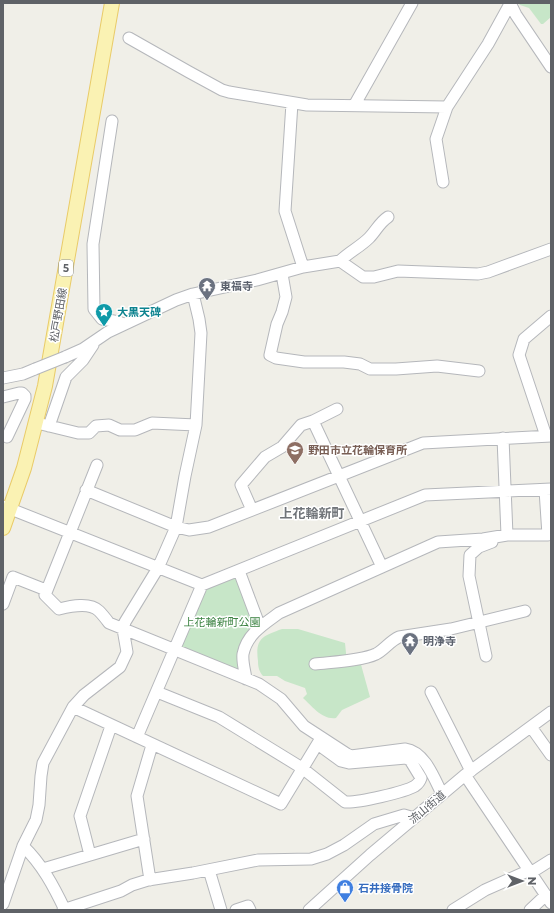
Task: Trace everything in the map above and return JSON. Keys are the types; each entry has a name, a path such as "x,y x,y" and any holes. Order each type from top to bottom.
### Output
{"main road":[{"name":"松戸野田線","path":"3,528 7,508 43,424 45,386 112,3"}],"street":[{"path":"355,104 412,3"},
{"path":"510,3 516,15 551,67"},
{"path":"443,182 435,142 447,107 488,44 510,3"},
{"path":"130,38 222,90 307,104 447,107"},
{"path":"292,102 285,211 303,267"},
{"path":"112,121 93,244 94,309 102,318 119,322 123,325"},
{"path":"3,378 16,376 65,357 83,349 96,339 123,325 176,300 193,294 282,274 303,267 340,261 370,238 383,220 388,217"},
{"path":"340,261 363,277 374,277 398,271 478,274 488,272 551,249"},
{"path":"282,274 286,298 277,324 270,355 276,358 304,362 344,362 360,364 370,369 437,366 479,371"},
{"path":"3,904 23,846 36,820 43,763 73,707 84,695 120,667 127,652 123,629 125,622 158,568 176,527 196,425 201,333 193,294"},
{"path":"86,490 176,527 189,530 209,527 423,443 548,436 519,356 524,339 551,316"},
{"path":"96,339 83,360 66,377 43,424 78,433 90,433 96,426 110,425 120,430 135,430 152,423 196,425"},
{"path":"3,385 12,382 16,376"},
{"path":"3,397 19,393 22,393 25,396 25,399 4,438"},
{"path":"252,510 241,485 265,457 282,447 301,425 313,421 337,408"},
{"path":"313,421 382,567"},
{"path":"503,438 504,536"},
{"path":"96,465 46,590 45,595 59,609 75,606 95,608 110,623 259,684 281,699 304,726 342,761 349,763 406,758 410,760 421,778 416,785 393,793 353,802 345,802 302,768 219,717 157,692"},
{"path":"7,508 202,585 425,495 548,490 548,535 504,536 438,542 279,613 256,630 248,642 243,654 246,679"},
{"path":"486,656 477,621 469,576 470,555 479,547 504,536"},
{"path":"239,571 260,627"},
{"path":"3,604 13,577 46,590"},
{"path":"137,737 202,585"},
{"path":"315,664 352,660 376,653 399,637 446,630 477,621 525,611"},
{"path":"431,692 468,773 548,899 530,910"},
{"path":"73,707 281,804 319,741"},
{"name":"流山街道","path":"314,908 442,794 551,712"},
{"path":"90,855 80,816 111,726"},
{"path":"531,727 551,755"},
{"path":"319,741 351,756 405,749 412,750 419,755 427,765 442,794"},
{"path":"150,880 137,796 152,745"},
{"path":"23,846 43,869 64,910 121,891 132,885 150,880 258,860 311,858 327,854 344,845 374,824 404,815 414,818"},
{"path":"43,869 144,839"},
{"path":"452,910 486,890 531,871 551,860"},
{"path":"209,870 221,910"},
{"path":"236,910 248,906 250,910"}],"green space":[{"path":"518,3 551,3 551,17 541,24 529,8"},
{"name":"上花輪新町公園","path":"234,577 238,578 255,624 246,637 241,671 182,649 181,645 205,589"},
{"path":"282,629 298,629 345,643 347,663 360,661 370,697 342,710 336,718 331,718 322,715 303,698 307,694 305,688 285,681 277,676 263,676 258,665 257,654 259,643 265,636"}],"place":[{"name":"東福寺","path":"207,301"},
{"name":"大黒天碑","path":"104,327"},
{"name":"野田市立花輪保育所","path":"295,465"},
{"name":"明浄寺","path":"410,656"},
{"name":"石井接骨院","path":"345,903"}],"district":[{"name":"上花輪新町","path":"312,513"}]}
